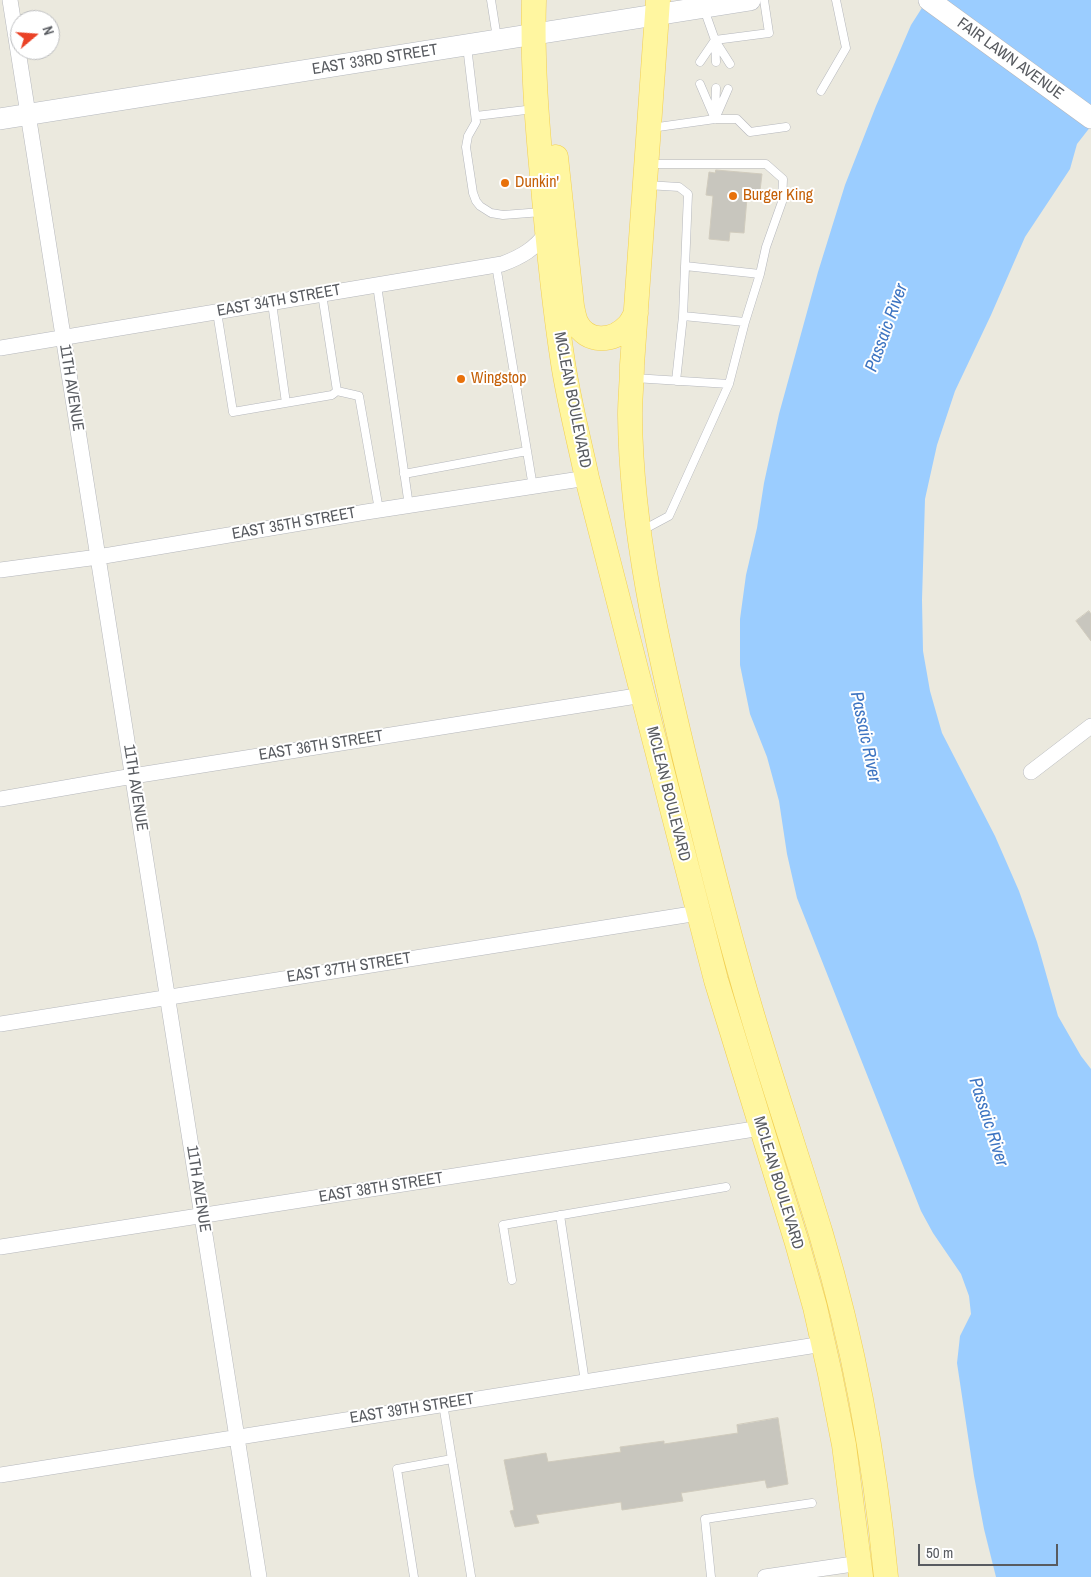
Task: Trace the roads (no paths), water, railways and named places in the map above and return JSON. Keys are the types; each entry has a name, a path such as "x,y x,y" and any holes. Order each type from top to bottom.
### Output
{"main road":[{"name":"MCLEAN BOULEVARD","path":"534,0 533,35 536,109 546,222 563,364 588,478 698,913 724,1008 798,1243 823,1344 844,1444 861,1570"},
{"name":"EAST 33RD STREET","path":"0,119 498,41 658,7 704,7 748,0"},
{"name":"FAIR LAWN AVENUE","path":"929,0 1091,118"},
{"name":"MCLEAN BOULEVARD","path":"658,7 630,414 632,463 644,568 665,672 720,897 756,1028 822,1236 855,1369 877,1497 886,1577"},
{"path":"533,35 556,149 575,321 582,331 592,337 602,339 612,337 630,324 636,312"}],"street":[{"name":"11TH AVENUE","path":"10,0 260,1577"},
{"name":"EAST 34TH STREET","path":"0,348 496,265 528,253 538,244 546,222"},
{"name":"EAST 35TH STREET","path":"0,570 98,557 379,510 588,478"},
{"name":"EAST 36TH STREET","path":"0,799 643,694"},
{"path":"1031,772 1091,726"},
{"name":"EAST 37TH STREET","path":"0,1024 698,913"},
{"name":"EAST 38TH STREET","path":"0,1247 761,1128"},
{"name":"EAST 39TH STREET","path":"0,1475 823,1344"},
{"path":"765,1577 861,1570"}],"lane":[{"path":"491,0 498,41"},
{"path":"700,62 715,40 769,34 764,0"},
{"path":"821,91 846,48 836,0"},
{"path":"704,7 715,40 730,64"},
{"path":"715,40 716,62"},
{"path":"467,46 476,122 468,136 466,146 473,193 476,201 491,213 546,222"},
{"path":"700,84 714,119"},
{"path":"714,119 716,88"},
{"path":"714,119 728,89"},
{"path":"476,116 536,109"},
{"path":"649,128 714,119 738,119 750,132 786,127"},
{"path":"640,532 669,516 729,384 766,247 782,202 784,179 766,164 646,175"},
{"path":"646,175 679,187 688,194 683,316 676,380"},
{"path":"496,265 533,487"},
{"path":"685,266 760,274"},
{"path":"377,285 409,506"},
{"path":"322,294 337,391"},
{"path":"272,303 286,403"},
{"path":"217,312 233,412 332,395 337,391"},
{"path":"683,316 745,322"},
{"path":"632,378 729,384"},
{"path":"337,391 359,396 379,510"},
{"path":"404,474 527,451"},
{"path":"512,1280 503,1224 726,1187"},
{"path":"560,1215 584,1382"},
{"path":"443,1404 471,1576"},
{"path":"414,1577 397,1469 452,1459"},
{"path":"711,1577 705,1519 812,1503"}],"water":[{"name":"Passaic River","path":"927,0 1091,0 1091,126 1077,144 1070,169 1025,237 955,391 937,445 925,499 922,600 923,651 930,691 942,733 995,836 1019,891 1037,942 1058,1016 1081,1056 1091,1069 1091,1577 996,1577 984,1529 974,1476 957,1363 960,1336 971,1314 969,1296 961,1274 933,1233 921,1211 797,898 787,854 779,801 767,757 750,714 740,665 740,619 746,575 757,528 764,483 779,414 818,272 845,185 876,106 911,25"}],"place":[{"name":"Dunkin'","path":"505,183"},
{"name":"Burger King","path":"733,196"},
{"name":"Wingstop","path":"461,379"}]}
